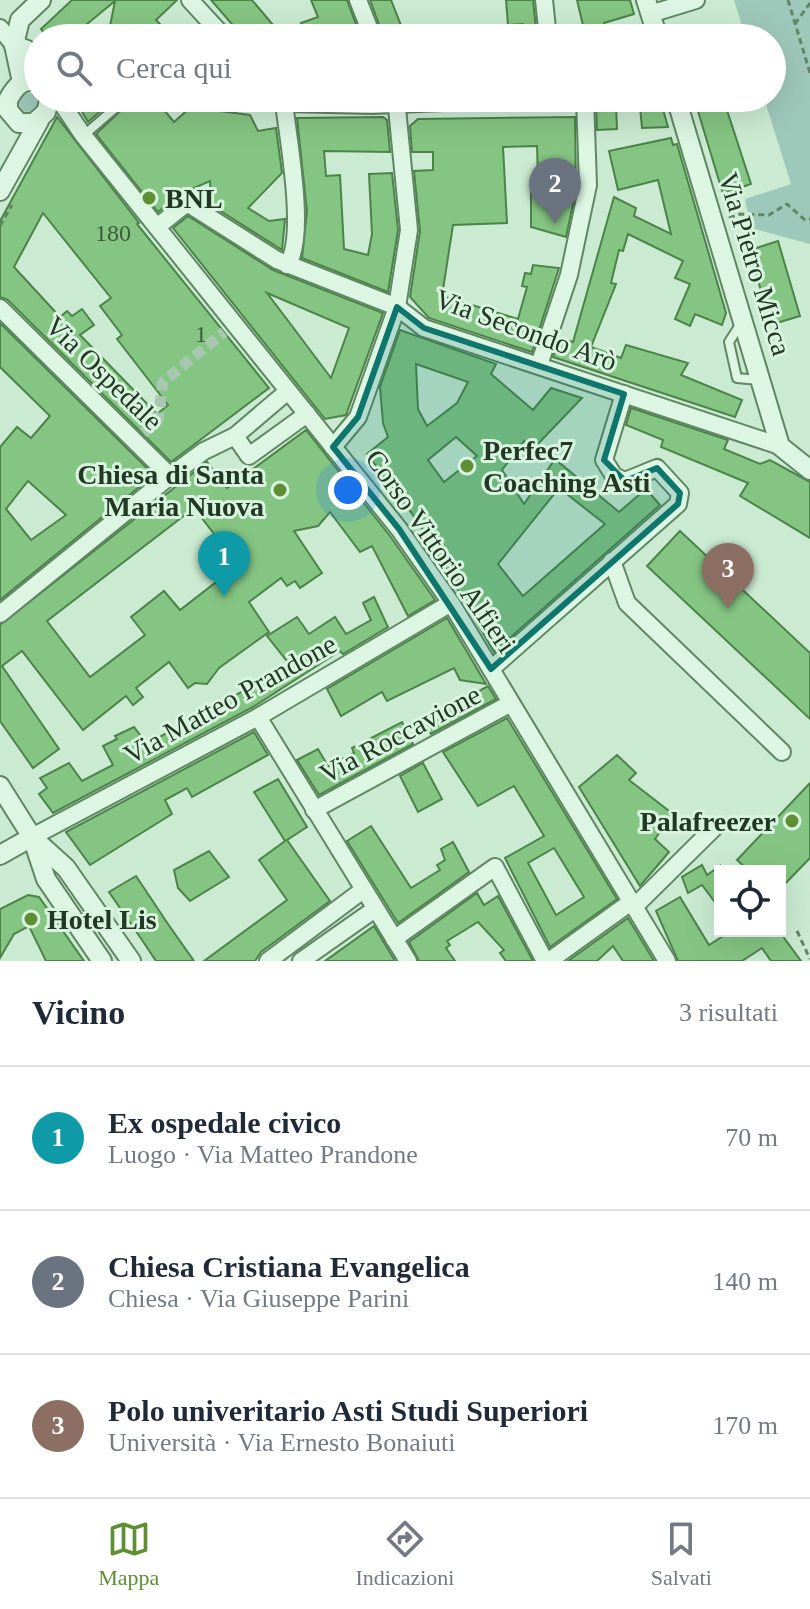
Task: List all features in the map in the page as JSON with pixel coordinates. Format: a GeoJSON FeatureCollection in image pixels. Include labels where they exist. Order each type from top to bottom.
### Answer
{"type":"FeatureCollection","features":[{"type":"Feature","properties":{"kind":"street"},"geometry":{"type":"LineString","coordinates":[[190,0],[212,24]]}},
{"type":"Feature","properties":{"kind":"street"},"geometry":{"type":"LineString","coordinates":[[358,0],[367,24]]}},
{"type":"Feature","properties":{"kind":"street"},"geometry":{"type":"LineString","coordinates":[[544,0],[547,24]]}},
{"type":"Feature","properties":{"kind":"street"},"geometry":{"type":"LineString","coordinates":[[648,7],[696,0]]}},
{"type":"Feature","properties":{"kind":"street"},"geometry":{"type":"LineString","coordinates":[[17,161],[18,139],[12,99],[14,45],[20,20],[38,1]]}},
{"type":"Feature","properties":{"kind":"street"},"geometry":{"type":"LineString","coordinates":[[0,28],[14,45],[24,49]]}},
{"type":"Feature","properties":{"kind":"street"},"geometry":{"type":"LineString","coordinates":[[12,99],[24,124],[41,112]]}},
{"type":"Feature","properties":{"kind":"street"},"geometry":{"type":"LineString","coordinates":[[0,191],[45,112]]}},
{"type":"Feature","properties":{"kind":"street"},"geometry":{"type":"LineString","coordinates":[[57,112],[78,129]]}},
{"type":"Feature","properties":{"kind":"street"},"geometry":{"type":"LineString","coordinates":[[282,112],[296,230],[294,256],[287,265]]}},
{"type":"Feature","properties":{"kind":"street"},"geometry":{"type":"LineString","coordinates":[[333,447],[358,417],[397,307],[409,230],[398,112]]}},
{"type":"Feature","properties":{"kind":"street"},"geometry":{"type":"LineString","coordinates":[[539,365],[569,275],[588,185],[585,112]]}},
{"type":"Feature","properties":{"kind":"street","name":"Via Pietro Micca"},"geometry":{"type":"LineString","coordinates":[[680,112],[780,446]]}},
{"type":"Feature","properties":{"kind":"street","name":"Corso Vittorio Alfieri"},"geometry":{"type":"LineString","coordinates":[[78,129],[399,529],[451,603],[667,961]]}},
{"type":"Feature","properties":{"kind":"street","name":"Via Secondo Arò"},"geometry":{"type":"LineString","coordinates":[[157,227],[187,203],[287,265],[397,307],[424,328],[780,446],[810,470]]}},
{"type":"Feature","properties":{"kind":"street","name":"Via Ospedale"},"geometry":{"type":"LineString","coordinates":[[0,308],[170,476]]}},
{"type":"Feature","properties":{"kind":"street"},"geometry":{"type":"LineString","coordinates":[[0,614],[170,476],[204,451],[235,436],[288,391]]}},
{"type":"Feature","properties":{"kind":"street"},"geometry":{"type":"LineString","coordinates":[[491,669],[678,504],[680,493],[657,468],[625,481],[614,476],[604,460],[624,394]]}},
{"type":"Feature","properties":{"kind":"street"},"geometry":{"type":"LineString","coordinates":[[235,436],[249,456],[307,414]]}},
{"type":"Feature","properties":{"kind":"street"},"geometry":{"type":"LineString","coordinates":[[612,561],[627,603],[782,752]]}},
{"type":"Feature","properties":{"kind":"street","name":"Via Matteo Prandone"},"geometry":{"type":"LineString","coordinates":[[32,837],[258,717],[451,603]]}},
{"type":"Feature","properties":{"kind":"street","name":"Via Roccavione"},"geometry":{"type":"LineString","coordinates":[[314,810],[511,703]]}},
{"type":"Feature","properties":{"kind":"street"},"geometry":{"type":"LineString","coordinates":[[258,717],[408,961]]}},
{"type":"Feature","properties":{"kind":"street"},"geometry":{"type":"LineString","coordinates":[[0,786],[32,837],[46,879],[102,961]]}},
{"type":"Feature","properties":{"kind":"street"},"geometry":{"type":"LineString","coordinates":[[394,939],[495,867],[547,961],[633,905],[716,826]]}},
{"type":"Feature","properties":{"kind":"street"},"geometry":{"type":"LineString","coordinates":[[0,855],[32,837]]}},
{"type":"Feature","properties":{"kind":"street"},"geometry":{"type":"LineString","coordinates":[[32,837],[66,868],[131,961]]}},
{"type":"Feature","properties":{"kind":"street"},"geometry":{"type":"LineString","coordinates":[[268,961],[363,890]]}},
{"type":"Feature","properties":{"kind":"street"},"geometry":{"type":"LineString","coordinates":[[341,907],[353,924]]}},
{"type":"Feature","properties":{"kind":"street"},"geometry":{"type":"LineString","coordinates":[[301,961],[375,909]]}},
{"type":"Feature","properties":{"kind":"lane"},"geometry":{"type":"LineString","coordinates":[[78,129],[105,112]]}},
{"type":"Feature","properties":{"kind":"path"},"geometry":{"type":"LineString","coordinates":[[788,0],[810,73]]}},
{"type":"Feature","properties":{"kind":"path"},"geometry":{"type":"LineString","coordinates":[[795,24],[810,3]]}},
{"type":"Feature","properties":{"kind":"path"},"geometry":{"type":"LineString","coordinates":[[714,225],[740,214],[769,215],[787,204],[805,220],[810,219]]}},
{"type":"Feature","properties":{"kind":"path"},"geometry":{"type":"LineString","coordinates":[[797,931],[810,959]]}},
{"type":"Feature","properties":{"kind":"highlighted area"},"geometry":{"type":"Polygon","coordinates":[[[397,307],[424,328],[624,394],[604,460],[625,481],[657,468],[680,493],[678,504],[491,669],[399,529],[333,447],[358,417],[397,307]]]}},
{"type":"Feature","properties":{"kind":"shaded area"},"geometry":{"type":"Polygon","coordinates":[[[734,0],[810,0],[810,244],[751,228],[745,199],[791,184],[768,112],[786,112],[786,24],[742,24],[734,0]]]}},
{"type":"Feature","properties":{"kind":"shaded area"},"geometry":{"type":"Polygon","coordinates":[[[24,95],[24,111],[19,103],[24,95]]]}},
{"type":"Feature","properties":{"kind":"building"},"geometry":{"type":"Polygon","coordinates":[[[72,0],[177,0],[156,20],[160,24],[110,24],[115,1],[87,24],[46,24],[72,0]]]}},
{"type":"Feature","properties":{"kind":"building"},"geometry":{"type":"Polygon","coordinates":[[[211,0],[252,0],[272,24],[232,24],[211,0]]]}},
{"type":"Feature","properties":{"kind":"building"},"geometry":{"type":"Polygon","coordinates":[[[311,0],[347,0],[356,24],[301,23],[318,17],[311,0]]]}},
{"type":"Feature","properties":{"kind":"building"},"geometry":{"type":"Polygon","coordinates":[[[370,0],[391,0],[400,24],[379,24],[370,0]]]}},
{"type":"Feature","properties":{"kind":"building"},"geometry":{"type":"Polygon","coordinates":[[[506,0],[533,0],[536,24],[508,24],[506,0]]]}},
{"type":"Feature","properties":{"kind":"building"},"geometry":{"type":"Polygon","coordinates":[[[577,0],[630,0],[634,14],[604,24],[583,24],[577,0]]]}},
{"type":"Feature","properties":{"kind":"building"},"geometry":{"type":"Polygon","coordinates":[[[82,112],[100,112],[88,122],[82,112]]]}},
{"type":"Feature","properties":{"kind":"building"},"geometry":{"type":"Polygon","coordinates":[[[119,112],[166,112],[174,122],[185,112],[227,112],[250,115],[258,131],[276,128],[282,173],[248,208],[269,221],[285,219],[282,250],[211,205],[210,181],[180,194],[158,212],[96,134],[119,112]]]}},
{"type":"Feature","properties":{"kind":"building"},"geometry":{"type":"Polygon","coordinates":[[[596,112],[616,112],[617,129],[597,130],[596,112]]]}},
{"type":"Feature","properties":{"kind":"building"},"geometry":{"type":"Polygon","coordinates":[[[640,112],[664,112],[668,127],[642,128],[640,112]]]}},
{"type":"Feature","properties":{"kind":"building"},"geometry":{"type":"Polygon","coordinates":[[[698,112],[728,112],[751,184],[723,194],[698,112]]]}},
{"type":"Feature","properties":{"kind":"building"},"geometry":{"type":"Polygon","coordinates":[[[57,117],[137,224],[269,388],[171,462],[8,300],[0,297],[0,221],[57,117]],[[43,213],[14,267],[60,317],[67,311],[72,316],[82,309],[94,325],[80,335],[157,414],[168,405],[117,339],[122,335],[100,306],[111,298],[43,213]]]}},
{"type":"Feature","properties":{"kind":"building"},"geometry":{"type":"Polygon","coordinates":[[[383,117],[387,120],[390,152],[324,151],[326,176],[340,175],[344,249],[368,255],[372,234],[369,174],[392,173],[398,230],[388,292],[302,258],[307,211],[297,118],[383,117]]]}},
{"type":"Feature","properties":{"kind":"building"},"geometry":{"type":"Polygon","coordinates":[[[575,117],[576,190],[566,237],[531,227],[531,178],[538,178],[537,146],[503,147],[507,223],[453,225],[442,296],[518,319],[527,287],[522,286],[525,273],[531,274],[533,265],[559,268],[532,352],[429,318],[410,297],[420,231],[414,171],[433,170],[433,152],[412,152],[410,126],[418,119],[575,117]]]}},
{"type":"Feature","properties":{"kind":"building"},"geometry":{"type":"Polygon","coordinates":[[[671,138],[673,145],[677,144],[726,313],[722,325],[695,314],[690,326],[675,319],[690,284],[675,278],[683,261],[628,234],[623,251],[619,250],[611,283],[616,284],[591,347],[621,358],[626,345],[688,363],[681,375],[742,400],[735,417],[553,357],[560,338],[573,342],[614,197],[636,208],[634,216],[671,234],[658,180],[618,190],[609,151],[671,138]]]}},
{"type":"Feature","properties":{"kind":"building"},"geometry":{"type":"Polygon","coordinates":[[[188,216],[273,270],[383,313],[346,415],[325,419],[173,228],[188,216]],[[267,293],[331,378],[349,328],[267,293]]]}},
{"type":"Feature","properties":{"kind":"building"},"geometry":{"type":"Polygon","coordinates":[[[778,241],[800,316],[770,325],[750,250],[778,241]]]}},
{"type":"Feature","properties":{"kind":"building"},"geometry":{"type":"Polygon","coordinates":[[[0,323],[154,475],[0,600],[0,447],[17,427],[31,438],[50,416],[0,367],[0,323]],[[28,481],[6,509],[31,540],[66,515],[28,481]]]}},
{"type":"Feature","properties":{"kind":"building"},"geometry":{"type":"Polygon","coordinates":[[[400,330],[496,364],[491,374],[533,410],[551,388],[582,398],[535,447],[524,441],[502,470],[524,504],[555,459],[619,512],[646,489],[660,505],[494,652],[419,523],[367,454],[388,437],[383,423],[380,387],[400,330]],[[416,364],[418,409],[427,426],[457,403],[468,382],[416,364]],[[456,437],[428,460],[444,482],[477,456],[456,437]],[[559,488],[498,564],[523,596],[605,524],[559,488]]]}},
{"type":"Feature","properties":{"kind":"building"},"geometry":{"type":"Polygon","coordinates":[[[631,408],[728,440],[724,449],[760,464],[770,460],[810,482],[810,538],[740,496],[748,483],[661,447],[663,440],[626,425],[631,408]]]}},
{"type":"Feature","properties":{"kind":"building"},"geometry":{"type":"Polygon","coordinates":[[[306,430],[390,536],[435,600],[408,616],[372,546],[360,552],[330,512],[318,526],[294,531],[322,573],[300,588],[295,581],[287,586],[281,578],[249,602],[269,632],[219,668],[207,684],[195,683],[188,688],[169,662],[136,688],[143,697],[133,705],[126,696],[83,730],[22,651],[2,666],[59,749],[33,768],[0,721],[0,625],[207,462],[227,488],[306,430]],[[194,508],[47,621],[90,677],[145,635],[131,617],[164,591],[180,610],[238,565],[194,508]]]}},
{"type":"Feature","properties":{"kind":"building"},"geometry":{"type":"Polygon","coordinates":[[[680,531],[810,653],[810,719],[647,566],[680,531]]]}},
{"type":"Feature","properties":{"kind":"building"},"geometry":{"type":"Polygon","coordinates":[[[374,597],[388,627],[343,654],[340,651],[253,707],[53,813],[39,794],[47,788],[40,778],[69,763],[82,781],[113,765],[103,746],[117,739],[115,736],[134,727],[147,744],[290,665],[267,636],[297,617],[309,634],[335,617],[346,634],[371,620],[363,603],[374,597]]]}},
{"type":"Feature","properties":{"kind":"building"},"geometry":{"type":"Polygon","coordinates":[[[447,618],[486,684],[460,680],[454,668],[387,701],[382,692],[341,716],[327,689],[447,618]]]}},
{"type":"Feature","properties":{"kind":"building"},"geometry":{"type":"Polygon","coordinates":[[[488,686],[496,699],[431,734],[423,721],[488,686]]]}},
{"type":"Feature","properties":{"kind":"building"},"geometry":{"type":"Polygon","coordinates":[[[507,718],[617,899],[550,947],[505,858],[544,836],[514,786],[478,806],[443,752],[507,718]],[[554,848],[528,863],[556,915],[584,897],[554,848]]]}},
{"type":"Feature","properties":{"kind":"building"},"geometry":{"type":"Polygon","coordinates":[[[402,722],[413,744],[319,795],[297,760],[318,749],[328,766],[354,753],[352,748],[402,722]]]}},
{"type":"Feature","properties":{"kind":"building"},"geometry":{"type":"Polygon","coordinates":[[[254,732],[268,755],[192,797],[187,788],[165,800],[172,814],[90,865],[66,832],[254,732]]]}},
{"type":"Feature","properties":{"kind":"building"},"geometry":{"type":"Polygon","coordinates":[[[617,755],[636,773],[629,780],[673,814],[655,839],[669,852],[640,886],[579,787],[617,755]]]}},
{"type":"Feature","properties":{"kind":"building"},"geometry":{"type":"Polygon","coordinates":[[[423,763],[442,799],[418,812],[400,776],[423,763]]]}},
{"type":"Feature","properties":{"kind":"building"},"geometry":{"type":"Polygon","coordinates":[[[278,779],[307,827],[287,840],[330,901],[261,952],[255,961],[204,961],[287,900],[259,860],[285,841],[254,792],[278,779]]]}},
{"type":"Feature","properties":{"kind":"building","name":"Palafreezer"},"geometry":{"type":"Polygon","coordinates":[[[810,783],[810,858],[786,883],[786,865],[742,865],[737,860],[810,783]]]}},
{"type":"Feature","properties":{"kind":"building"},"geometry":{"type":"Polygon","coordinates":[[[371,826],[411,888],[440,870],[437,865],[445,860],[441,849],[453,842],[469,872],[398,923],[347,841],[371,826]]]}},
{"type":"Feature","properties":{"kind":"building"},"geometry":{"type":"Polygon","coordinates":[[[209,851],[229,877],[190,901],[178,888],[174,870],[209,851]]]}},
{"type":"Feature","properties":{"kind":"building"},"geometry":{"type":"Polygon","coordinates":[[[702,865],[707,875],[714,870],[714,901],[702,885],[688,893],[682,877],[702,865]]]}},
{"type":"Feature","properties":{"kind":"building"},"geometry":{"type":"Polygon","coordinates":[[[136,876],[194,961],[156,961],[109,892],[136,876]]]}},
{"type":"Feature","properties":{"kind":"building"},"geometry":{"type":"Polygon","coordinates":[[[477,893],[484,905],[498,896],[533,961],[506,961],[500,953],[504,950],[478,922],[447,941],[450,945],[446,948],[455,961],[419,961],[409,942],[477,893]]]}},
{"type":"Feature","properties":{"kind":"building"},"geometry":{"type":"Polygon","coordinates":[[[28,895],[39,897],[84,961],[46,961],[29,926],[14,934],[0,958],[0,909],[28,895]]]}},
{"type":"Feature","properties":{"kind":"building"},"geometry":{"type":"Polygon","coordinates":[[[680,897],[709,945],[722,937],[783,937],[801,961],[771,961],[762,948],[742,961],[678,961],[656,911],[680,897]]]}},
{"type":"Feature","properties":{"kind":"building"},"geometry":{"type":"Polygon","coordinates":[[[628,918],[654,961],[623,961],[613,946],[597,961],[568,961],[628,918]]]}},
{"type":"Feature","properties":{"kind":"building"},"geometry":{"type":"Polygon","coordinates":[[[374,926],[395,961],[325,961],[374,926]]]}},
{"type":"Feature","properties":{"kind":"tunnel"},"geometry":{"type":"LineString","coordinates":[[143,433],[158,420],[163,382],[224,332]]}},
{"type":"Feature","properties":{"kind":"place","name":"BNL"},"geometry":{"type":"Point","coordinates":[149,198]}},
{"type":"Feature","properties":{"kind":"place","name":"Chiesa Cristiana Evangelica"},"geometry":{"type":"Point","coordinates":[555,224]}},
{"type":"Feature","properties":{"kind":"place","name":"Perfec7 Coaching Asti"},"geometry":{"type":"Point","coordinates":[467,466]}},
{"type":"Feature","properties":{"kind":"place","name":"Chiesa di Santa Maria Nuova"},"geometry":{"type":"Point","coordinates":[280,490]}},
{"type":"Feature","properties":{"kind":"place","name":"Ex ospedale civico"},"geometry":{"type":"Point","coordinates":[224,597]}},
{"type":"Feature","properties":{"kind":"place","name":"Polo univeritario Asti Studi Superiori"},"geometry":{"type":"Point","coordinates":[728,609]}},
{"type":"Feature","properties":{"kind":"place","name":"Palafreezer"},"geometry":{"type":"Point","coordinates":[792,821]}},
{"type":"Feature","properties":{"kind":"place","name":"Hotel Lis"},"geometry":{"type":"Point","coordinates":[31,919]}}]}
